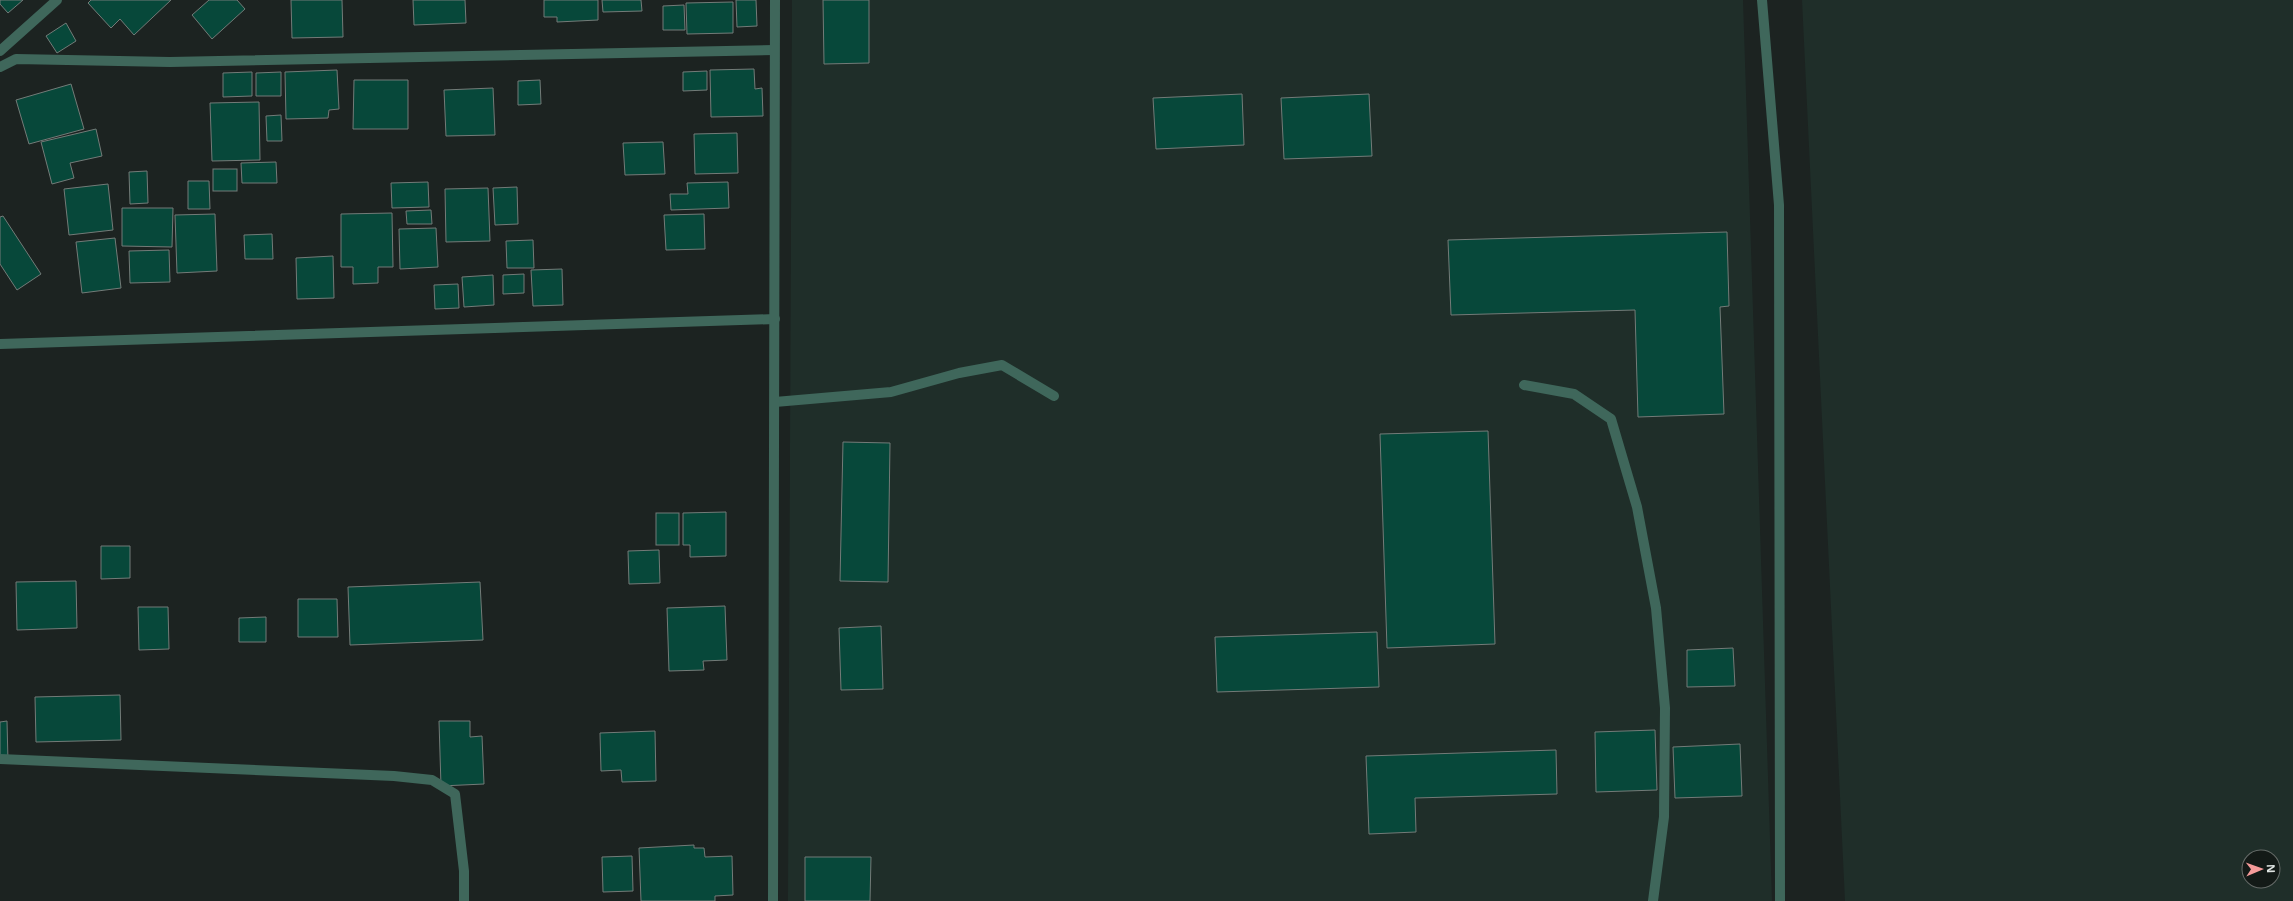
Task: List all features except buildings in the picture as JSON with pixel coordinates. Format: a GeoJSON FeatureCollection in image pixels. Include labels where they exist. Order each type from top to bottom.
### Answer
{"type":"FeatureCollection","features":[{"type":"Feature","properties":{"kind":"street"},"geometry":{"type":"LineString","coordinates":[[0,51],[57,0]]}},
{"type":"Feature","properties":{"kind":"street"},"geometry":{"type":"LineString","coordinates":[[773,901],[776,319],[775,0]]}},
{"type":"Feature","properties":{"kind":"street"},"geometry":{"type":"LineString","coordinates":[[1762,0],[1779,205],[1780,901]]}},
{"type":"Feature","properties":{"kind":"street"},"geometry":{"type":"LineString","coordinates":[[0,67],[16,59],[170,62],[774,50]]}},
{"type":"Feature","properties":{"kind":"street"},"geometry":{"type":"LineString","coordinates":[[0,344],[776,319]]}},
{"type":"Feature","properties":{"kind":"street"},"geometry":{"type":"LineString","coordinates":[[775,402],[891,392],[959,373],[1002,365],[1054,396]]}},
{"type":"Feature","properties":{"kind":"street"},"geometry":{"type":"LineString","coordinates":[[1524,385],[1574,394],[1611,419],[1636,507],[1656,608],[1665,708],[1664,816],[1653,901]]}},
{"type":"Feature","properties":{"kind":"street"},"geometry":{"type":"LineString","coordinates":[[0,759],[386,775],[432,780],[455,794],[464,872],[464,901]]}},
{"type":"Feature","properties":{"kind":"shaded area"},"geometry":{"type":"Polygon","coordinates":[[[792,0],[1743,0],[1772,901],[788,901],[792,0]]]}},
{"type":"Feature","properties":{"kind":"shaded area"},"geometry":{"type":"Polygon","coordinates":[[[1802,0],[2293,0],[2293,901],[1845,901],[1802,0]]]}}]}
